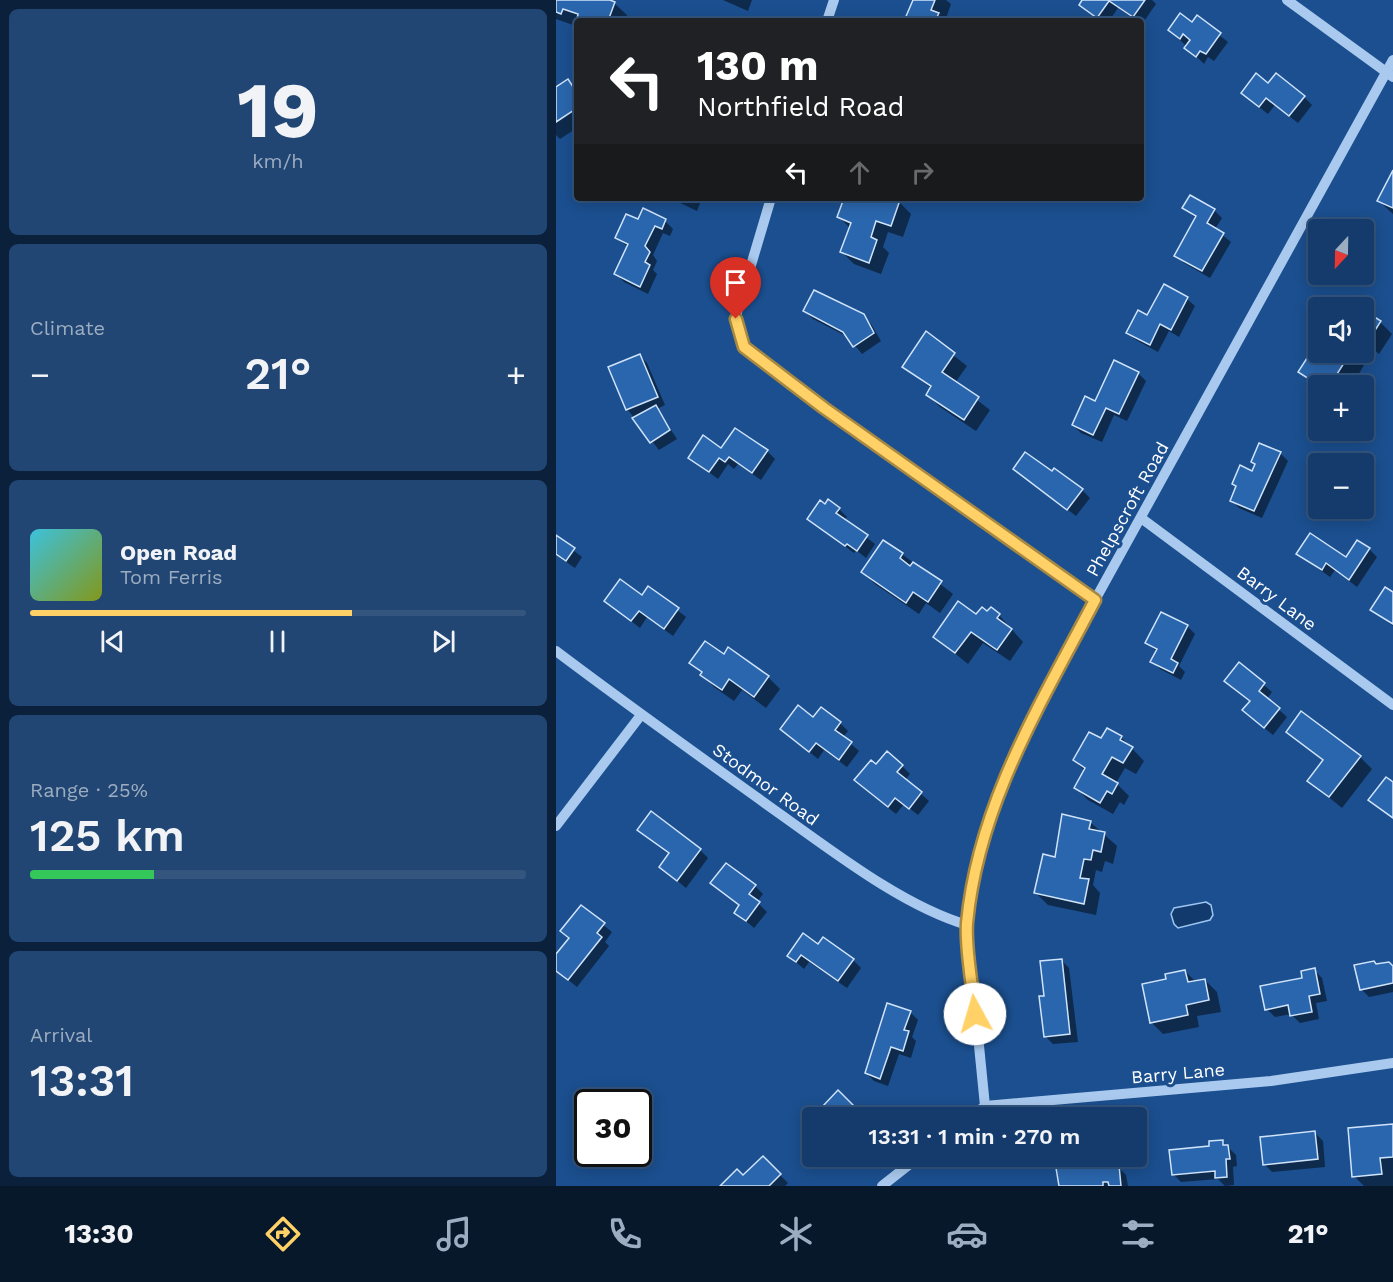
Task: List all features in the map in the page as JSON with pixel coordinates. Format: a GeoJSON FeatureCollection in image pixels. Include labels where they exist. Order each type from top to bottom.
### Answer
{"type":"FeatureCollection","features":[{"type":"Feature","properties":{"kind":"street"},"geometry":{"type":"LineString","coordinates":[[828,18],[834,0]]}},
{"type":"Feature","properties":{"kind":"street"},"geometry":{"type":"LineString","coordinates":[[1286,0],[1388,74]]}},
{"type":"Feature","properties":{"kind":"street","name":"Phelpscroft Road"},"geometry":{"type":"LineString","coordinates":[[985,1106],[967,925],[980,846],[1010,762],[1095,600],[1388,74],[1393,60]]}},
{"type":"Feature","properties":{"kind":"street"},"geometry":{"type":"LineString","coordinates":[[771,201],[736,319],[744,347],[824,408],[1095,600]]}},
{"type":"Feature","properties":{"kind":"street","name":"Barry Lane"},"geometry":{"type":"LineString","coordinates":[[1141,518],[1393,705]]}},
{"type":"Feature","properties":{"kind":"street","name":"Stodmor Road"},"geometry":{"type":"LineString","coordinates":[[556,651],[825,846],[943,918],[967,925]]}},
{"type":"Feature","properties":{"kind":"street"},"geometry":{"type":"LineString","coordinates":[[556,826],[642,715]]}},
{"type":"Feature","properties":{"kind":"street","name":"Barry Lane"},"geometry":{"type":"LineString","coordinates":[[985,1106],[1271,1081],[1393,1063]]}},
{"type":"Feature","properties":{"kind":"street"},"geometry":{"type":"LineString","coordinates":[[882,1186],[906,1167]]}},
{"type":"Feature","properties":{"kind":"water"},"geometry":{"type":"Polygon","coordinates":[[[1206,902],[1211,905],[1213,915],[1210,920],[1178,928],[1174,924],[1171,914],[1174,908],[1206,902]]]}},
{"type":"Feature","properties":{"kind":"building"},"geometry":{"type":"Polygon","coordinates":[[[556,0],[610,0],[615,2],[609,18],[577,18],[578,14],[563,9],[561,14],[556,12],[556,0]]]}},
{"type":"Feature","properties":{"kind":"building"},"geometry":{"type":"Polygon","coordinates":[[[913,0],[935,0],[931,10],[939,13],[936,18],[905,18],[913,0]]]}},
{"type":"Feature","properties":{"kind":"building"},"geometry":{"type":"Polygon","coordinates":[[[1082,0],[1145,0],[1133,17],[1109,1],[1097,18],[1079,5],[1082,0]]]}},
{"type":"Feature","properties":{"kind":"building"},"geometry":{"type":"Polygon","coordinates":[[[1180,13],[1192,22],[1197,15],[1221,33],[1206,54],[1200,51],[1196,57],[1184,48],[1190,40],[1183,34],[1180,39],[1168,30],[1180,13]]]}},
{"type":"Feature","properties":{"kind":"building"},"geometry":{"type":"Polygon","coordinates":[[[1256,73],[1268,83],[1276,73],[1305,96],[1289,116],[1266,98],[1259,107],[1241,93],[1256,73]]]}},
{"type":"Feature","properties":{"kind":"building"},"geometry":{"type":"Polygon","coordinates":[[[568,79],[574,88],[574,110],[556,122],[556,87],[568,79]]]}},
{"type":"Feature","properties":{"kind":"building"},"geometry":{"type":"Polygon","coordinates":[[[1393,170],[1393,208],[1377,201],[1393,170]]]}},
{"type":"Feature","properties":{"kind":"building"},"geometry":{"type":"Polygon","coordinates":[[[1190,195],[1215,209],[1207,223],[1224,233],[1202,271],[1174,256],[1196,216],[1182,208],[1190,195]]]}},
{"type":"Feature","properties":{"kind":"building"},"geometry":{"type":"Polygon","coordinates":[[[843,201],[900,201],[891,226],[876,221],[871,237],[877,240],[869,263],[840,252],[851,223],[837,217],[843,201]]]}},
{"type":"Feature","properties":{"kind":"building"},"geometry":{"type":"Polygon","coordinates":[[[643,208],[666,219],[662,229],[655,226],[645,246],[650,252],[645,262],[650,265],[640,287],[614,274],[628,244],[615,238],[626,214],[638,219],[643,208]]]}},
{"type":"Feature","properties":{"kind":"building"},"geometry":{"type":"Polygon","coordinates":[[[1164,284],[1188,297],[1171,330],[1160,324],[1150,345],[1126,333],[1138,310],[1147,315],[1164,284]]]}},
{"type":"Feature","properties":{"kind":"building"},"geometry":{"type":"Polygon","coordinates":[[[814,290],[864,314],[874,333],[853,347],[843,332],[803,311],[814,290]]]}},
{"type":"Feature","properties":{"kind":"building"},"geometry":{"type":"Polygon","coordinates":[[[1374,317],[1381,321],[1374,332],[1374,317]]]}},
{"type":"Feature","properties":{"kind":"building"},"geometry":{"type":"Polygon","coordinates":[[[926,331],[955,353],[942,372],[979,397],[964,420],[926,395],[931,386],[902,367],[926,331]]]}},
{"type":"Feature","properties":{"kind":"building"},"geometry":{"type":"Polygon","coordinates":[[[640,354],[658,397],[626,410],[608,367],[640,354]]]}},
{"type":"Feature","properties":{"kind":"building"},"geometry":{"type":"Polygon","coordinates":[[[1308,357],[1308,363],[1344,363],[1338,375],[1308,375],[1308,378],[1298,372],[1308,357]]]}},
{"type":"Feature","properties":{"kind":"building"},"geometry":{"type":"Polygon","coordinates":[[[1114,360],[1139,372],[1119,414],[1106,408],[1093,435],[1072,425],[1085,396],[1095,401],[1114,360]]]}},
{"type":"Feature","properties":{"kind":"building"},"geometry":{"type":"Polygon","coordinates":[[[656,405],[670,430],[650,443],[632,418],[656,405]]]}},
{"type":"Feature","properties":{"kind":"building"},"geometry":{"type":"Polygon","coordinates":[[[735,428],[768,450],[752,473],[729,457],[725,462],[719,458],[709,472],[688,458],[703,435],[721,448],[735,428]]]}},
{"type":"Feature","properties":{"kind":"building"},"geometry":{"type":"Polygon","coordinates":[[[1259,443],[1281,452],[1254,511],[1230,501],[1236,486],[1232,484],[1240,465],[1252,471],[1255,464],[1251,462],[1259,443]]]}},
{"type":"Feature","properties":{"kind":"building"},"geometry":{"type":"Polygon","coordinates":[[[1025,452],[1052,471],[1054,468],[1083,489],[1067,510],[1013,469],[1025,452]]]}},
{"type":"Feature","properties":{"kind":"building"},"geometry":{"type":"Polygon","coordinates":[[[828,499],[840,508],[836,513],[868,535],[857,551],[847,544],[845,546],[807,519],[820,500],[825,504],[828,499]]]}},
{"type":"Feature","properties":{"kind":"building"},"geometry":{"type":"Polygon","coordinates":[[[1310,533],[1346,557],[1357,540],[1370,548],[1349,580],[1326,563],[1322,570],[1296,554],[1310,533]]]}},
{"type":"Feature","properties":{"kind":"building"},"geometry":{"type":"Polygon","coordinates":[[[556,535],[575,548],[566,561],[556,554],[556,535]]]}},
{"type":"Feature","properties":{"kind":"building"},"geometry":{"type":"Polygon","coordinates":[[[883,540],[903,553],[900,558],[910,566],[913,562],[942,581],[928,602],[913,592],[906,603],[861,572],[883,540]]]}},
{"type":"Feature","properties":{"kind":"building"},"geometry":{"type":"Polygon","coordinates":[[[620,579],[642,595],[648,586],[679,608],[664,629],[639,611],[631,621],[604,601],[620,579]]]}},
{"type":"Feature","properties":{"kind":"building"},"geometry":{"type":"Polygon","coordinates":[[[1385,587],[1393,592],[1393,624],[1370,610],[1385,587]]]}},
{"type":"Feature","properties":{"kind":"building"},"geometry":{"type":"Polygon","coordinates":[[[958,601],[976,614],[982,607],[987,611],[991,607],[1000,614],[997,618],[1012,629],[997,650],[971,632],[955,653],[933,637],[958,601]]]}},
{"type":"Feature","properties":{"kind":"building"},"geometry":{"type":"Polygon","coordinates":[[[1161,612],[1188,625],[1171,659],[1178,663],[1173,673],[1150,662],[1157,649],[1145,643],[1161,612]]]}},
{"type":"Feature","properties":{"kind":"building"},"geometry":{"type":"Polygon","coordinates":[[[705,641],[724,654],[728,647],[769,676],[754,697],[729,679],[722,690],[700,675],[702,672],[689,663],[705,641]]]}},
{"type":"Feature","properties":{"kind":"building"},"geometry":{"type":"Polygon","coordinates":[[[1239,662],[1265,683],[1259,691],[1280,708],[1264,728],[1242,710],[1250,701],[1224,681],[1239,662]]]}},
{"type":"Feature","properties":{"kind":"building"},"geometry":{"type":"Polygon","coordinates":[[[798,705],[813,717],[821,707],[841,722],[835,730],[852,742],[839,760],[816,743],[809,752],[780,729],[798,705]]]}},
{"type":"Feature","properties":{"kind":"building"},"geometry":{"type":"Polygon","coordinates":[[[1301,711],[1361,756],[1329,797],[1307,781],[1323,760],[1286,732],[1301,711]]]}},
{"type":"Feature","properties":{"kind":"building"},"geometry":{"type":"Polygon","coordinates":[[[1107,728],[1122,736],[1120,740],[1133,747],[1123,763],[1112,757],[1102,774],[1118,783],[1112,794],[1107,791],[1100,803],[1074,788],[1085,768],[1073,760],[1089,732],[1101,738],[1107,728]]]}},
{"type":"Feature","properties":{"kind":"building"},"geometry":{"type":"Polygon","coordinates":[[[887,751],[903,765],[897,772],[922,792],[909,809],[895,798],[888,807],[854,780],[871,760],[876,764],[887,751]]]}},
{"type":"Feature","properties":{"kind":"building"},"geometry":{"type":"Polygon","coordinates":[[[1386,777],[1393,782],[1393,818],[1368,800],[1386,777]]]}},
{"type":"Feature","properties":{"kind":"building"},"geometry":{"type":"Polygon","coordinates":[[[651,811],[701,849],[677,881],[659,867],[669,853],[637,830],[651,811]]]}},
{"type":"Feature","properties":{"kind":"building"},"geometry":{"type":"Polygon","coordinates":[[[1062,814],[1091,821],[1089,829],[1105,832],[1101,852],[1093,850],[1091,860],[1084,859],[1080,878],[1089,879],[1084,904],[1034,893],[1043,854],[1055,857],[1062,814]]]}},
{"type":"Feature","properties":{"kind":"building"},"geometry":{"type":"Polygon","coordinates":[[[726,863],[756,885],[749,894],[760,902],[746,921],[734,913],[739,905],[710,883],[726,863]]]}},
{"type":"Feature","properties":{"kind":"building"},"geometry":{"type":"Polygon","coordinates":[[[581,905],[605,923],[597,933],[602,937],[568,980],[556,971],[556,954],[569,938],[560,931],[581,905]]]}},
{"type":"Feature","properties":{"kind":"building"},"geometry":{"type":"Polygon","coordinates":[[[803,933],[818,944],[823,937],[854,959],[838,981],[801,955],[796,962],[787,956],[803,933]]]}},
{"type":"Feature","properties":{"kind":"building"},"geometry":{"type":"Polygon","coordinates":[[[1062,959],[1070,1034],[1044,1037],[1039,996],[1044,996],[1040,961],[1062,959]]]}},
{"type":"Feature","properties":{"kind":"building"},"geometry":{"type":"Polygon","coordinates":[[[1374,961],[1376,964],[1389,962],[1393,966],[1393,983],[1360,990],[1354,965],[1374,961]]]}},
{"type":"Feature","properties":{"kind":"building"},"geometry":{"type":"Polygon","coordinates":[[[1315,968],[1320,994],[1309,996],[1312,1012],[1290,1016],[1288,1005],[1265,1010],[1260,986],[1302,978],[1301,971],[1315,968]]]}},
{"type":"Feature","properties":{"kind":"building"},"geometry":{"type":"Polygon","coordinates":[[[1185,970],[1188,982],[1205,979],[1209,1000],[1186,1005],[1188,1015],[1150,1023],[1142,984],[1166,979],[1165,974],[1185,970]]]}},
{"type":"Feature","properties":{"kind":"building"},"geometry":{"type":"Polygon","coordinates":[[[887,1003],[911,1011],[904,1030],[909,1031],[903,1051],[891,1047],[880,1079],[865,1073],[887,1003]]]}},
{"type":"Feature","properties":{"kind":"building"},"geometry":{"type":"Polygon","coordinates":[[[838,1090],[855,1107],[822,1107],[838,1090]]]}},
{"type":"Feature","properties":{"kind":"building"},"geometry":{"type":"Polygon","coordinates":[[[1393,1124],[1393,1157],[1380,1158],[1382,1174],[1352,1177],[1348,1128],[1393,1124]]]}},
{"type":"Feature","properties":{"kind":"building"},"geometry":{"type":"Polygon","coordinates":[[[1315,1131],[1318,1159],[1263,1165],[1260,1137],[1315,1131]]]}},
{"type":"Feature","properties":{"kind":"building"},"geometry":{"type":"Polygon","coordinates":[[[1223,1140],[1223,1145],[1228,1145],[1230,1159],[1226,1159],[1227,1177],[1215,1178],[1215,1171],[1172,1175],[1169,1150],[1209,1146],[1209,1141],[1223,1140]]]}},
{"type":"Feature","properties":{"kind":"building"},"geometry":{"type":"Polygon","coordinates":[[[763,1156],[781,1174],[769,1186],[720,1186],[737,1169],[743,1175],[763,1156]]]}},
{"type":"Feature","properties":{"kind":"building"},"geometry":{"type":"Polygon","coordinates":[[[1056,1167],[1119,1167],[1121,1186],[1109,1186],[1108,1182],[1103,1182],[1103,1186],[1059,1186],[1056,1167]]]}},
{"type":"Feature","properties":{"kind":"route"},"geometry":{"type":"LineString","coordinates":[[736,319],[744,347],[824,408],[1095,600],[1010,762],[980,846],[967,925],[975,1014]]}}]}
